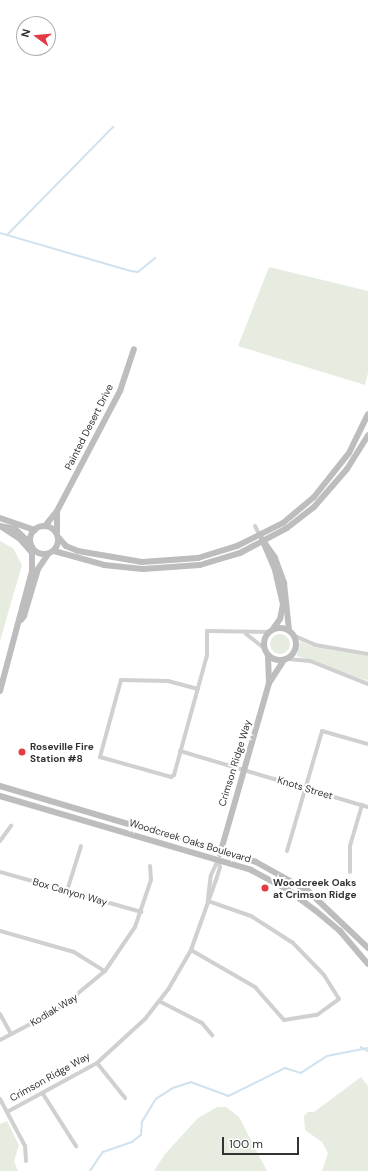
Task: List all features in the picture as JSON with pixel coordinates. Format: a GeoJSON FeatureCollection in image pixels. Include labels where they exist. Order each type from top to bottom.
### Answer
{"type":"FeatureCollection","features":[{"type":"Feature","properties":{"kind":"street","name":"Painted Desert Drive"},"geometry":{"type":"LineString","coordinates":[[45,526],[57,511],[120,390],[134,349]]}},
{"type":"Feature","properties":{"kind":"street"},"geometry":{"type":"LineString","coordinates":[[0,518],[34,530],[45,526],[57,535],[66,546],[78,550],[142,562],[203,556],[260,536],[283,523],[314,497],[349,453],[368,414]]}},
{"type":"Feature","properties":{"kind":"street"},"geometry":{"type":"LineString","coordinates":[[54,550],[104,565],[164,569],[211,562],[264,542],[297,521],[326,495],[347,470],[368,434]]}},
{"type":"Feature","properties":{"kind":"street","name":"Painted Desert Drive"},"geometry":{"type":"LineString","coordinates":[[57,511],[57,535]]}},
{"type":"Feature","properties":{"kind":"street"},"geometry":{"type":"LineString","coordinates":[[0,526],[15,530],[31,548]]}},
{"type":"Feature","properties":{"kind":"street"},"geometry":{"type":"LineString","coordinates":[[0,526],[37,552],[48,554]]}},
{"type":"Feature","properties":{"kind":"street"},"geometry":{"type":"LineString","coordinates":[[255,526],[275,558],[284,583],[289,630],[295,636],[315,645],[368,654]]}},
{"type":"Feature","properties":{"kind":"street"},"geometry":{"type":"LineString","coordinates":[[0,692],[33,566],[31,548],[34,530]]}},
{"type":"Feature","properties":{"kind":"street"},"geometry":{"type":"LineString","coordinates":[[20,620],[24,616],[38,569],[48,554],[54,550],[57,535]]}},
{"type":"Feature","properties":{"kind":"street"},"geometry":{"type":"LineString","coordinates":[[264,542],[279,584],[283,604],[280,619],[271,631],[264,648]]}},
{"type":"Feature","properties":{"kind":"street"},"geometry":{"type":"LineString","coordinates":[[198,689],[168,680],[121,680],[99,750],[100,757],[105,760],[171,777],[198,689],[209,646],[207,630],[246,633],[289,630]]}},
{"type":"Feature","properties":{"kind":"street"},"geometry":{"type":"LineString","coordinates":[[246,633],[264,648],[268,656],[310,661],[368,684]]}},
{"type":"Feature","properties":{"kind":"street"},"geometry":{"type":"LineString","coordinates":[[286,659],[296,649],[295,636]]}},
{"type":"Feature","properties":{"kind":"street","name":"Crimson Ridge Way"},"geometry":{"type":"LineString","coordinates":[[268,656],[269,683]]}},
{"type":"Feature","properties":{"kind":"street","name":"Crimson Ridge Way"},"geometry":{"type":"LineString","coordinates":[[208,901],[210,878],[218,859],[269,683],[286,659]]}},
{"type":"Feature","properties":{"kind":"street"},"geometry":{"type":"LineString","coordinates":[[288,851],[322,731],[368,744]]}},
{"type":"Feature","properties":{"kind":"street","name":"Knots Street"},"geometry":{"type":"LineString","coordinates":[[180,751],[368,807]]}},
{"type":"Feature","properties":{"kind":"street","name":"Woodcreek Oaks Boulevard"},"geometry":{"type":"LineString","coordinates":[[0,786],[220,850],[256,862],[295,883],[334,912],[368,948]]}},
{"type":"Feature","properties":{"kind":"street","name":"Woodcreek Oaks Boulevard"},"geometry":{"type":"LineString","coordinates":[[0,796],[218,859],[272,880],[302,899],[340,931],[368,964]]}},
{"type":"Feature","properties":{"kind":"street"},"geometry":{"type":"LineString","coordinates":[[350,872],[350,846],[362,805]]}},
{"type":"Feature","properties":{"kind":"street"},"geometry":{"type":"LineString","coordinates":[[0,841],[11,826]]}},
{"type":"Feature","properties":{"kind":"street"},"geometry":{"type":"LineString","coordinates":[[67,891],[81,846]]}},
{"type":"Feature","properties":{"kind":"street","name":"Crimson Ridge Way"},"geometry":{"type":"LineString","coordinates":[[7,1112],[42,1094],[97,1062],[129,1035],[159,1001],[191,950],[220,867],[218,859]]}},
{"type":"Feature","properties":{"kind":"street","name":"Kodiak Way"},"geometry":{"type":"LineString","coordinates":[[0,1040],[79,995],[105,971],[125,945],[141,912],[151,880],[150,866]]}},
{"type":"Feature","properties":{"kind":"street","name":"Box Canyon Way"},"geometry":{"type":"LineString","coordinates":[[0,872],[141,912]]}},
{"type":"Feature","properties":{"kind":"street"},"geometry":{"type":"LineString","coordinates":[[210,878],[216,880]]}},
{"type":"Feature","properties":{"kind":"street"},"geometry":{"type":"LineString","coordinates":[[191,950],[255,987],[284,1020],[317,1015],[339,999],[324,975],[292,943],[251,916],[208,901]]}},
{"type":"Feature","properties":{"kind":"street"},"geometry":{"type":"LineString","coordinates":[[0,931],[74,952],[105,971]]}},
{"type":"Feature","properties":{"kind":"street"},"geometry":{"type":"LineString","coordinates":[[159,1001],[202,1023],[212,1035]]}},
{"type":"Feature","properties":{"kind":"street"},"geometry":{"type":"LineString","coordinates":[[0,1014],[11,1034]]}},
{"type":"Feature","properties":{"kind":"street"},"geometry":{"type":"LineString","coordinates":[[97,1062],[125,1098]]}},
{"type":"Feature","properties":{"kind":"street"},"geometry":{"type":"LineString","coordinates":[[42,1094],[76,1146]]}},
{"type":"Feature","properties":{"kind":"street"},"geometry":{"type":"LineString","coordinates":[[0,1099],[25,1146],[26,1161]]}},
{"type":"Feature","properties":{"kind":"shaded area"},"geometry":{"type":"Polygon","coordinates":[[[269,267],[368,291],[368,373],[365,385],[238,346],[269,267]]]}},
{"type":"Feature","properties":{"kind":"shaded area"},"geometry":{"type":"Polygon","coordinates":[[[0,541],[13,548],[22,565],[0,641],[0,541]]]}},
{"type":"Feature","properties":{"kind":"shaded area"},"geometry":{"type":"Polygon","coordinates":[[[276,634],[284,634],[290,640],[290,648],[284,654],[276,654],[270,648],[270,640],[276,634]]]}},
{"type":"Feature","properties":{"kind":"shaded area"},"geometry":{"type":"Polygon","coordinates":[[[300,641],[314,647],[368,656],[368,681],[297,656],[300,641]]]}},
{"type":"Feature","properties":{"kind":"shaded area"},"geometry":{"type":"Polygon","coordinates":[[[361,1077],[368,1086],[368,1171],[322,1171],[328,1153],[322,1142],[305,1130],[304,1116],[308,1112],[314,1112],[361,1077]]]}},
{"type":"Feature","properties":{"kind":"shaded area"},"geometry":{"type":"Polygon","coordinates":[[[217,1107],[226,1107],[239,1117],[267,1171],[154,1171],[165,1154],[198,1118],[217,1107]]]}},
{"type":"Feature","properties":{"kind":"shaded area"},"geometry":{"type":"Polygon","coordinates":[[[7,1121],[19,1145],[14,1161],[18,1171],[0,1171],[0,1124],[7,1121]]]}},
{"type":"Feature","properties":{"kind":"waterway"},"geometry":{"type":"LineString","coordinates":[[8,234],[113,127]]}},
{"type":"Feature","properties":{"kind":"waterway"},"geometry":{"type":"LineString","coordinates":[[0,233],[131,271],[138,272],[155,258]]}},
{"type":"Feature","properties":{"kind":"waterway"},"geometry":{"type":"LineString","coordinates":[[361,1047],[368,1051]]}},
{"type":"Feature","properties":{"kind":"waterway"},"geometry":{"type":"LineString","coordinates":[[90,1171],[103,1152],[132,1142],[141,1135],[142,1122],[156,1099],[173,1088],[191,1082],[229,1096],[285,1068],[301,1073],[327,1056],[368,1048]]}},
{"type":"Feature","properties":{"kind":"place","name":"Roseville Fire Station #8"},"geometry":{"type":"Point","coordinates":[22,752]}},
{"type":"Feature","properties":{"kind":"place","name":"Woodcreek Oaks at Crimson Ridge"},"geometry":{"type":"Point","coordinates":[265,888]}}]}
